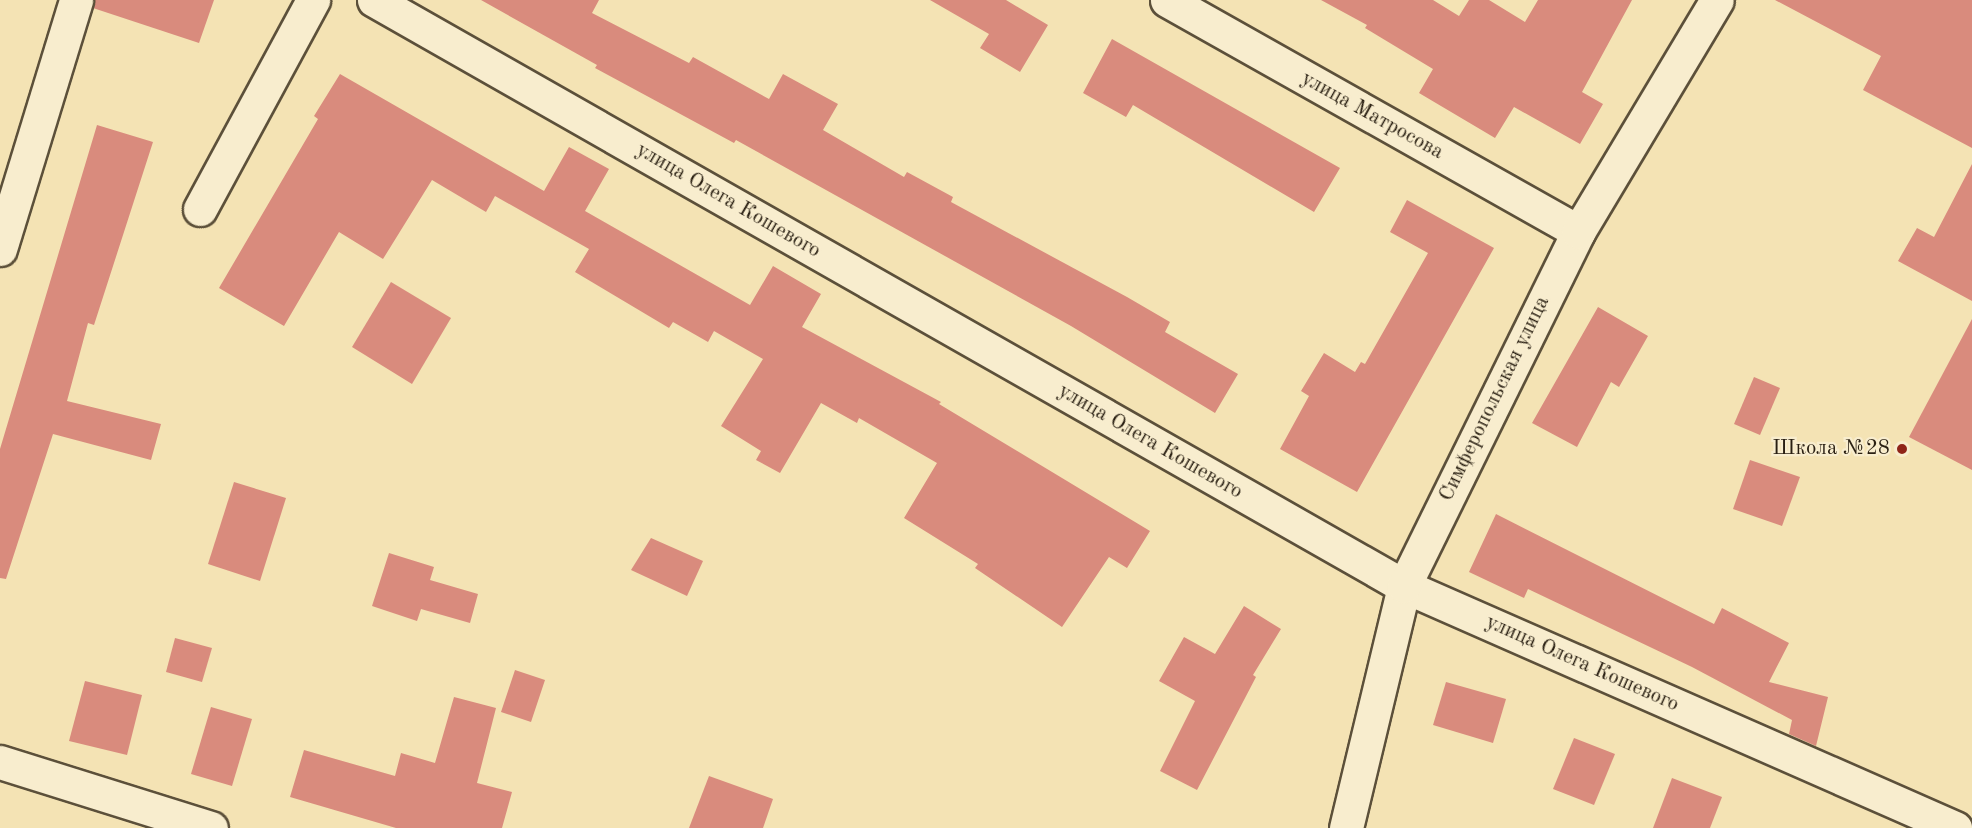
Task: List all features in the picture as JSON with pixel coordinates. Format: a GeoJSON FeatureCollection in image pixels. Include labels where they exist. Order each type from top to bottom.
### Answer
{"type":"FeatureCollection","features":[{"type":"Feature","properties":{"kind":"street"},"geometry":{"type":"LineString","coordinates":[[0,249],[76,0]]}},
{"type":"Feature","properties":{"kind":"street"},"geometry":{"type":"LineString","coordinates":[[200,208],[313,0]]}},
{"type":"Feature","properties":{"kind":"street","name":"улица Олега Кошевого"},"geometry":{"type":"LineString","coordinates":[[374,0],[1404,586],[1955,828]]}},
{"type":"Feature","properties":{"kind":"street","name":"улица Матросова"},"geometry":{"type":"LineString","coordinates":[[1167,0],[1578,232]]}},
{"type":"Feature","properties":{"kind":"street","name":"Симферопольская улица"},"geometry":{"type":"LineString","coordinates":[[1346,828],[1404,586],[1578,232],[1717,0]]}},
{"type":"Feature","properties":{"kind":"street"},"geometry":{"type":"LineString","coordinates":[[0,762],[211,828]]}},
{"type":"Feature","properties":{"kind":"building"},"geometry":{"type":"Polygon","coordinates":[[[94,0],[214,0],[199,43],[93,8],[94,0]]]}},
{"type":"Feature","properties":{"kind":"building"},"geometry":{"type":"Polygon","coordinates":[[[481,0],[599,0],[592,13],[689,63],[693,57],[769,99],[783,74],[838,104],[823,130],[904,177],[907,172],[953,197],[951,202],[1170,322],[1165,332],[1238,374],[1215,413],[1071,326],[736,140],[734,143],[595,68],[597,65],[481,0]]]}},
{"type":"Feature","properties":{"kind":"building"},"geometry":{"type":"Polygon","coordinates":[[[930,0],[1006,0],[1048,25],[1020,72],[980,48],[989,34],[930,0]]]}},
{"type":"Feature","properties":{"kind":"building"},"geometry":{"type":"Polygon","coordinates":[[[1321,0],[1433,0],[1459,16],[1469,0],[1489,0],[1525,22],[1538,0],[1632,0],[1582,92],[1603,104],[1580,144],[1514,107],[1495,138],[1419,93],[1433,69],[1365,28],[1367,25],[1321,0]]]}},
{"type":"Feature","properties":{"kind":"building"},"geometry":{"type":"Polygon","coordinates":[[[1775,0],[1972,0],[1972,148],[1863,90],[1881,56],[1775,0]]]}},
{"type":"Feature","properties":{"kind":"building"},"geometry":{"type":"Polygon","coordinates":[[[1112,39],[1340,168],[1314,212],[1133,105],[1126,117],[1083,93],[1112,39]]]}},
{"type":"Feature","properties":{"kind":"building"},"geometry":{"type":"Polygon","coordinates":[[[340,74],[544,191],[569,147],[609,169],[585,211],[750,305],[773,266],[821,294],[802,327],[941,402],[939,404],[1150,531],[1127,568],[1109,557],[1062,627],[975,568],[978,564],[904,518],[937,463],[859,418],[857,423],[821,403],[780,473],[756,460],[761,451],[721,426],[763,359],[714,331],[708,342],[673,322],[669,328],[575,272],[589,249],[495,196],[486,212],[432,180],[383,259],[339,232],[284,326],[219,288],[318,119],[314,116],[340,74]]]}},
{"type":"Feature","properties":{"kind":"building"},"geometry":{"type":"Polygon","coordinates":[[[97,125],[153,142],[94,325],[88,323],[67,401],[161,424],[151,460],[53,434],[6,579],[0,578],[0,449],[97,125]]]}},
{"type":"Feature","properties":{"kind":"building"},"geometry":{"type":"Polygon","coordinates":[[[1972,164],[1972,301],[1898,261],[1917,228],[1934,237],[1972,164]]]}},
{"type":"Feature","properties":{"kind":"building"},"geometry":{"type":"Polygon","coordinates":[[[1407,200],[1494,248],[1357,492],[1280,449],[1309,396],[1301,391],[1324,353],[1355,372],[1361,362],[1365,364],[1428,253],[1390,232],[1407,200]]]}},
{"type":"Feature","properties":{"kind":"building"},"geometry":{"type":"Polygon","coordinates":[[[391,282],[451,318],[412,384],[352,347],[391,282]]]}},
{"type":"Feature","properties":{"kind":"building"},"geometry":{"type":"Polygon","coordinates":[[[1598,307],[1648,336],[1619,387],[1611,382],[1577,447],[1532,423],[1598,307]]]}},
{"type":"Feature","properties":{"kind":"building"},"geometry":{"type":"Polygon","coordinates":[[[1972,319],[1972,470],[1909,437],[1972,319]]]}},
{"type":"Feature","properties":{"kind":"building"},"geometry":{"type":"Polygon","coordinates":[[[1754,377],[1780,388],[1760,435],[1734,424],[1754,377]]]}},
{"type":"Feature","properties":{"kind":"building"},"geometry":{"type":"Polygon","coordinates":[[[1750,460],[1800,477],[1782,526],[1733,509],[1750,460]]]}},
{"type":"Feature","properties":{"kind":"building"},"geometry":{"type":"Polygon","coordinates":[[[234,482],[286,498],[260,581],[208,564],[234,482]]]}},
{"type":"Feature","properties":{"kind":"building"},"geometry":{"type":"Polygon","coordinates":[[[1496,514],[1714,624],[1722,608],[1789,643],[1769,682],[1828,697],[1816,746],[1789,734],[1792,720],[1692,667],[1528,589],[1524,598],[1469,572],[1496,514]]]}},
{"type":"Feature","properties":{"kind":"building"},"geometry":{"type":"Polygon","coordinates":[[[651,538],[703,561],[687,596],[631,570],[651,538]]]}},
{"type":"Feature","properties":{"kind":"building"},"geometry":{"type":"Polygon","coordinates":[[[389,553],[434,567],[430,580],[478,594],[470,623],[421,609],[417,621],[372,606],[389,553]]]}},
{"type":"Feature","properties":{"kind":"building"},"geometry":{"type":"Polygon","coordinates":[[[1244,606],[1281,629],[1253,675],[1256,677],[1197,790],[1160,771],[1195,701],[1159,681],[1184,637],[1215,654],[1244,606]]]}},
{"type":"Feature","properties":{"kind":"building"},"geometry":{"type":"Polygon","coordinates":[[[175,638],[212,648],[202,682],[166,672],[175,638]]]}},
{"type":"Feature","properties":{"kind":"building"},"geometry":{"type":"Polygon","coordinates":[[[515,670],[545,680],[531,722],[501,712],[515,670]]]}},
{"type":"Feature","properties":{"kind":"building"},"geometry":{"type":"Polygon","coordinates":[[[85,681],[142,695],[127,755],[69,741],[85,681]]]}},
{"type":"Feature","properties":{"kind":"building"},"geometry":{"type":"Polygon","coordinates":[[[1446,682],[1506,699],[1493,743],[1433,725],[1446,682]]]}},
{"type":"Feature","properties":{"kind":"building"},"geometry":{"type":"Polygon","coordinates":[[[454,697],[496,708],[477,783],[512,792],[502,828],[396,828],[290,797],[304,750],[395,776],[401,753],[435,763],[454,697]]]}},
{"type":"Feature","properties":{"kind":"building"},"geometry":{"type":"Polygon","coordinates":[[[211,707],[252,719],[232,786],[191,774],[211,707]]]}},
{"type":"Feature","properties":{"kind":"building"},"geometry":{"type":"Polygon","coordinates":[[[1574,738],[1615,754],[1594,805],[1553,789],[1574,738]]]}},
{"type":"Feature","properties":{"kind":"building"},"geometry":{"type":"Polygon","coordinates":[[[709,776],[773,799],[763,828],[689,828],[709,776]]]}},
{"type":"Feature","properties":{"kind":"building"},"geometry":{"type":"Polygon","coordinates":[[[1672,778],[1722,797],[1710,828],[1653,828],[1672,778]]]}},
{"type":"Feature","properties":{"kind":"place","name":"Школа №28"},"geometry":{"type":"Point","coordinates":[1902,449]}}]}
